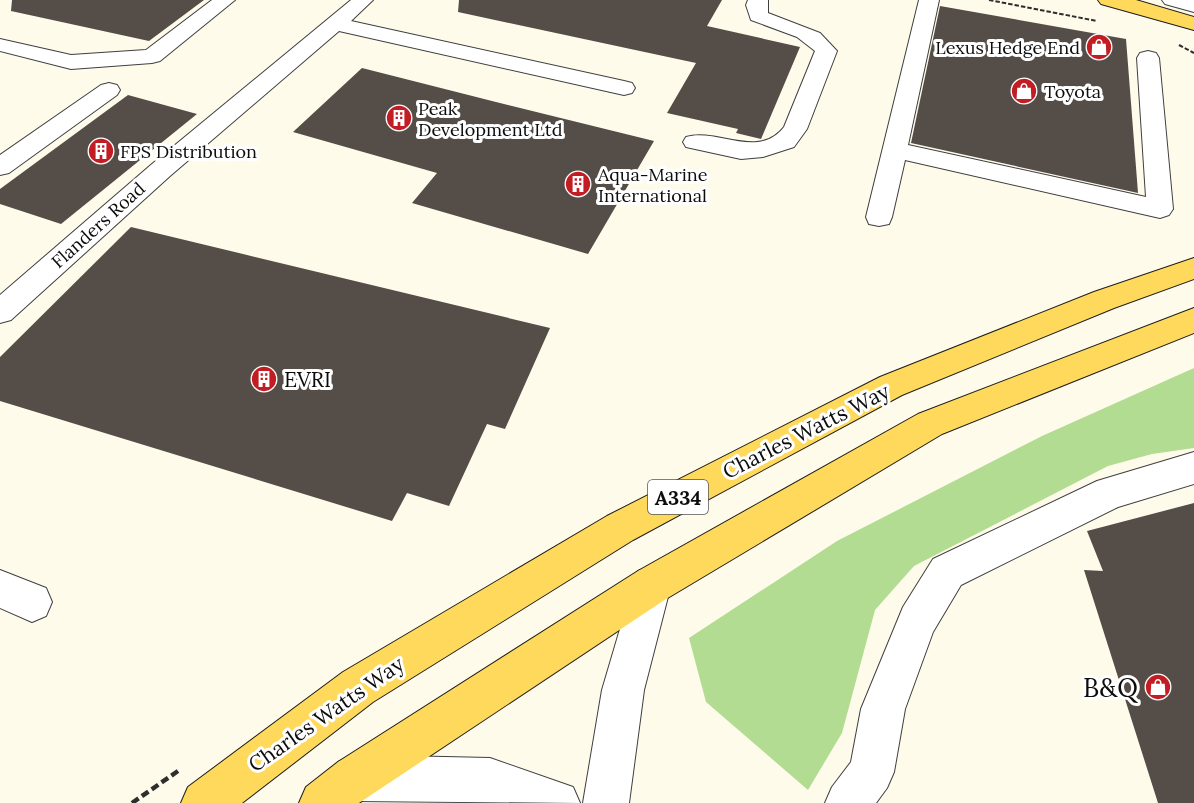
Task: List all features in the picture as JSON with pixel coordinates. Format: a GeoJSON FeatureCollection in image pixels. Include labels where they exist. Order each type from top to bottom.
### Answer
{"type":"FeatureCollection","features":[{"type":"Feature","properties":{"kind":"main road"},"geometry":{"type":"LineString","coordinates":[[1108,0],[1194,24]]}},
{"type":"Feature","properties":{"kind":"main road"},"geometry":{"type":"LineString","coordinates":[[1142,8],[1194,36]]}},
{"type":"Feature","properties":{"kind":"main road","name":"Charles Watts Way"},"geometry":{"type":"LineString","coordinates":[[204,803],[358,687],[620,528],[891,386],[1104,300],[1194,268]]}},
{"type":"Feature","properties":{"kind":"main road"},"geometry":{"type":"LineString","coordinates":[[338,790],[652,585],[930,424],[1194,320]]}},
{"type":"Feature","properties":{"kind":"street"},"geometry":{"type":"LineString","coordinates":[[0,45],[71,62],[152,56],[225,0]]}},
{"type":"Feature","properties":{"kind":"street","name":"Flanders Road"},"geometry":{"type":"LineString","coordinates":[[4,304],[161,170],[338,24],[363,0]]}},
{"type":"Feature","properties":{"kind":"street"},"geometry":{"type":"LineString","coordinates":[[695,142],[741,151],[763,149],[785,142],[795,129],[826,51],[821,42],[808,33],[774,25],[758,16],[756,5],[758,0]]}},
{"type":"Feature","properties":{"kind":"street"},"geometry":{"type":"LineString","coordinates":[[879,217],[930,0]]}},
{"type":"Feature","properties":{"kind":"street"},"geometry":{"type":"LineString","coordinates":[[1172,0],[1194,6]]}},
{"type":"Feature","properties":{"kind":"street"},"geometry":{"type":"LineString","coordinates":[[338,24],[624,88]]}},
{"type":"Feature","properties":{"kind":"street"},"geometry":{"type":"LineString","coordinates":[[895,150],[1160,209],[1148,58]]}},
{"type":"Feature","properties":{"kind":"street"},"geometry":{"type":"LineString","coordinates":[[0,167],[109,90]]}},
{"type":"Feature","properties":{"kind":"street"},"geometry":{"type":"LineString","coordinates":[[848,803],[871,772],[883,709],[917,621],[947,572],[1110,493],[1194,468]]}},
{"type":"Feature","properties":{"kind":"street"},"geometry":{"type":"LineString","coordinates":[[606,803],[623,690],[652,585]]}},
{"type":"Feature","properties":{"kind":"street"},"geometry":{"type":"LineString","coordinates":[[338,790],[490,781],[557,803]]}},
{"type":"Feature","properties":{"kind":"path"},"geometry":{"type":"LineString","coordinates":[[989,0],[1102,22]]}},
{"type":"Feature","properties":{"kind":"path"},"geometry":{"type":"LineString","coordinates":[[1172,42],[1194,53]]}},
{"type":"Feature","properties":{"kind":"green space"},"geometry":{"type":"Polygon","coordinates":[[[1194,368],[1194,448],[1152,454],[1108,466],[914,566],[875,610],[842,733],[808,790],[706,702],[689,638],[837,541],[1042,436],[1194,368]]]}},
{"type":"Feature","properties":{"kind":"building"},"geometry":{"type":"Polygon","coordinates":[[[12,0],[204,0],[149,41],[11,11],[12,0]]]}},
{"type":"Feature","properties":{"kind":"building"},"geometry":{"type":"Polygon","coordinates":[[[459,0],[722,0],[707,26],[800,47],[761,139],[736,133],[738,129],[667,113],[696,63],[458,12],[459,0]]]}},
{"type":"Feature","properties":{"kind":"building","name":"Toyota"},"geometry":{"type":"Polygon","coordinates":[[[940,6],[1126,39],[1138,193],[911,143],[940,6]]]}},
{"type":"Feature","properties":{"kind":"building"},"geometry":{"type":"Polygon","coordinates":[[[362,68],[654,141],[588,254],[412,203],[437,173],[293,132],[362,68]]]}},
{"type":"Feature","properties":{"kind":"building","name":"FPS Distribution"},"geometry":{"type":"Polygon","coordinates":[[[128,95],[197,114],[61,224],[0,204],[0,189],[128,95]]]}},
{"type":"Feature","properties":{"kind":"building","name":"EVRI"},"geometry":{"type":"Polygon","coordinates":[[[131,227],[550,328],[505,429],[487,424],[449,506],[407,493],[392,521],[0,401],[0,357],[131,227]]]}},
{"type":"Feature","properties":{"kind":"building","name":"B&Q"},"geometry":{"type":"Polygon","coordinates":[[[1194,503],[1194,803],[1158,803],[1084,570],[1103,571],[1087,531],[1194,503]]]}},
{"type":"Feature","properties":{"kind":"place","name":"Lexus Hedge End"},"geometry":{"type":"Point","coordinates":[1099,47]}},
{"type":"Feature","properties":{"kind":"place","name":"Toyota"},"geometry":{"type":"Point","coordinates":[1024,91]}},
{"type":"Feature","properties":{"kind":"place","name":"Peak Development Ltd"},"geometry":{"type":"Point","coordinates":[399,118]}},
{"type":"Feature","properties":{"kind":"place","name":"FPS Distribution"},"geometry":{"type":"Point","coordinates":[101,151]}},
{"type":"Feature","properties":{"kind":"place","name":"Aqua-Marine International"},"geometry":{"type":"Point","coordinates":[578,184]}},
{"type":"Feature","properties":{"kind":"place","name":"EVRI"},"geometry":{"type":"Point","coordinates":[264,379]}},
{"type":"Feature","properties":{"kind":"place","name":"B&Q"},"geometry":{"type":"Point","coordinates":[1158,687]}}]}
